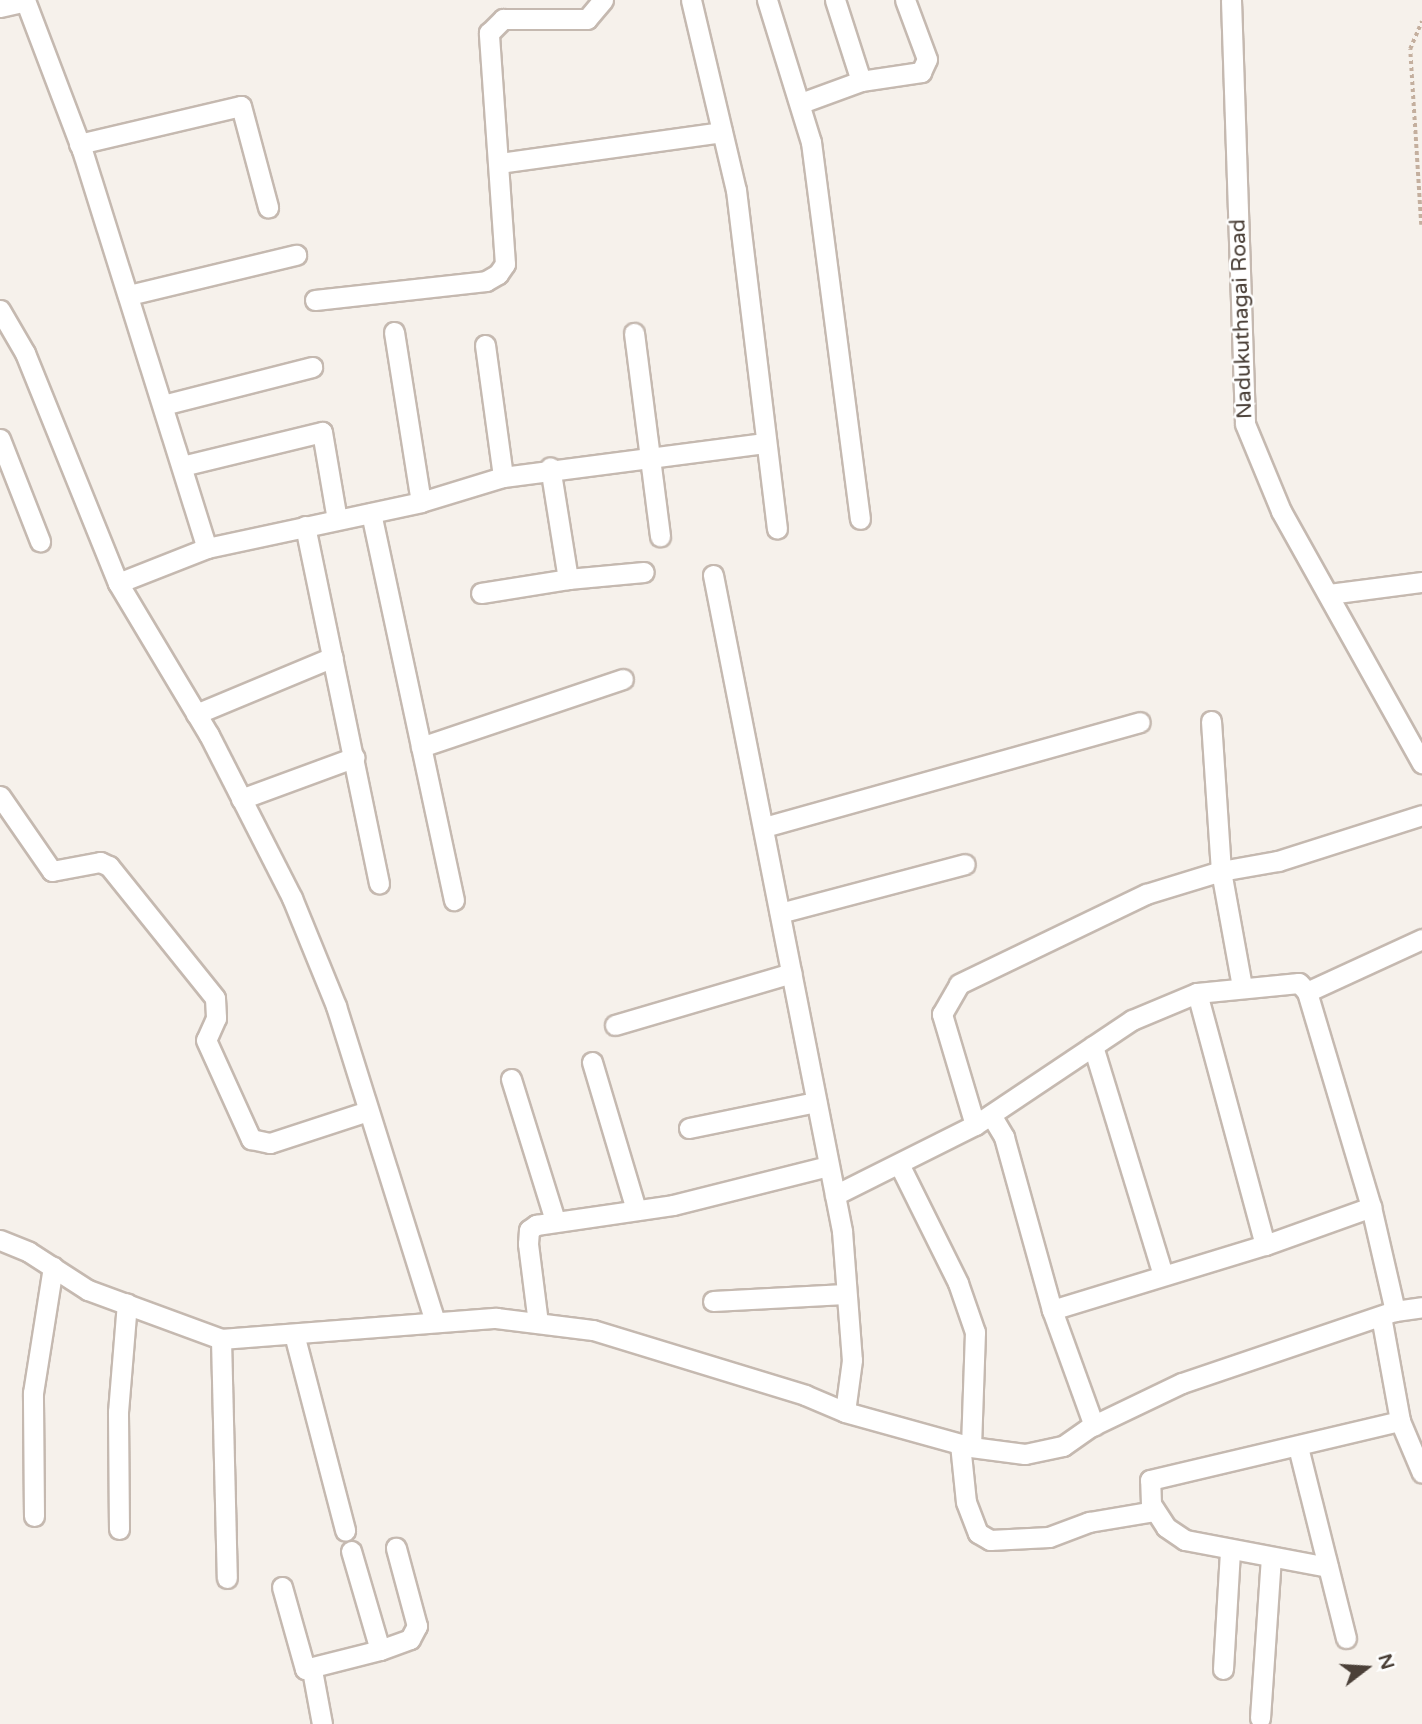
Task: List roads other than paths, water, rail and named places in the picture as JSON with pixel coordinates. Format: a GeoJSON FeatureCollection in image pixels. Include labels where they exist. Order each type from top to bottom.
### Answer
{"type":"FeatureCollection","features":[{"type":"Feature","properties":{"kind":"street"},"geometry":{"type":"LineString","coordinates":[[315,300],[486,281],[498,274],[505,264],[489,33],[494,23],[587,19],[603,0]]}},
{"type":"Feature","properties":{"kind":"street"},"geometry":{"type":"LineString","coordinates":[[691,0],[722,132],[743,240],[777,529]]}},
{"type":"Feature","properties":{"kind":"street"},"geometry":{"type":"LineString","coordinates":[[767,0],[811,142],[860,519]]}},
{"type":"Feature","properties":{"kind":"street"},"geometry":{"type":"LineString","coordinates":[[835,0],[861,81]]}},
{"type":"Feature","properties":{"kind":"street"},"geometry":{"type":"LineString","coordinates":[[801,103],[861,81],[921,72],[926,66],[905,0]]}},
{"type":"Feature","properties":{"kind":"street","name":"Nadukuthagai Road"},"geometry":{"type":"LineString","coordinates":[[1231,0],[1245,424],[1281,511],[1422,762]]}},
{"type":"Feature","properties":{"kind":"street"},"geometry":{"type":"LineString","coordinates":[[0,8],[25,1],[79,144],[207,548]]}},
{"type":"Feature","properties":{"kind":"street"},"geometry":{"type":"LineString","coordinates":[[79,144],[242,106],[268,207]]}},
{"type":"Feature","properties":{"kind":"street"},"geometry":{"type":"LineString","coordinates":[[499,163],[722,132]]}},
{"type":"Feature","properties":{"kind":"street"},"geometry":{"type":"LineString","coordinates":[[129,295],[296,255]]}},
{"type":"Feature","properties":{"kind":"street"},"geometry":{"type":"LineString","coordinates":[[0,310],[25,353],[118,583],[196,713],[292,898],[331,994],[435,1321]]}},
{"type":"Feature","properties":{"kind":"street"},"geometry":{"type":"LineString","coordinates":[[394,332],[421,502]]}},
{"type":"Feature","properties":{"kind":"street"},"geometry":{"type":"LineString","coordinates":[[634,333],[660,536]]}},
{"type":"Feature","properties":{"kind":"street"},"geometry":{"type":"LineString","coordinates":[[485,345],[503,477]]}},
{"type":"Feature","properties":{"kind":"street"},"geometry":{"type":"LineString","coordinates":[[163,405],[312,367]]}},
{"type":"Feature","properties":{"kind":"street"},"geometry":{"type":"LineString","coordinates":[[182,466],[322,432],[337,520]]}},
{"type":"Feature","properties":{"kind":"street"},"geometry":{"type":"LineString","coordinates":[[0,439],[40,541]]}},
{"type":"Feature","properties":{"kind":"street"},"geometry":{"type":"LineString","coordinates":[[118,583],[207,548],[421,502],[503,477],[550,467],[765,443]]}},
{"type":"Feature","properties":{"kind":"street"},"geometry":{"type":"LineString","coordinates":[[550,467],[568,579]]}},
{"type":"Feature","properties":{"kind":"street"},"geometry":{"type":"LineString","coordinates":[[371,513],[454,900]]}},
{"type":"Feature","properties":{"kind":"street"},"geometry":{"type":"LineString","coordinates":[[305,526],[379,883]]}},
{"type":"Feature","properties":{"kind":"street"},"geometry":{"type":"LineString","coordinates":[[481,593],[568,579],[644,572]]}},
{"type":"Feature","properties":{"kind":"street"},"geometry":{"type":"LineString","coordinates":[[713,575],[835,1195],[852,1360],[845,1412]]}},
{"type":"Feature","properties":{"kind":"street"},"geometry":{"type":"LineString","coordinates":[[1329,594],[1422,582]]}},
{"type":"Feature","properties":{"kind":"street"},"geometry":{"type":"LineString","coordinates":[[196,713],[334,657]]}},
{"type":"Feature","properties":{"kind":"street"},"geometry":{"type":"LineString","coordinates":[[421,747],[623,679]]}},
{"type":"Feature","properties":{"kind":"street"},"geometry":{"type":"LineString","coordinates":[[1210,721],[1221,871],[1242,986]]}},
{"type":"Feature","properties":{"kind":"street"},"geometry":{"type":"LineString","coordinates":[[764,827],[1140,722]]}},
{"type":"Feature","properties":{"kind":"street"},"geometry":{"type":"LineString","coordinates":[[242,799],[355,757]]}},
{"type":"Feature","properties":{"kind":"street"},"geometry":{"type":"LineString","coordinates":[[0,796],[51,871],[100,862],[109,866],[215,998],[216,1018],[206,1040],[251,1139],[270,1143],[368,1111]]}},
{"type":"Feature","properties":{"kind":"street"},"geometry":{"type":"LineString","coordinates":[[1094,1426],[1052,1310],[1004,1137],[983,1120],[942,1014],[959,984],[1146,894],[1221,871],[1278,861],[1422,815]]}},
{"type":"Feature","properties":{"kind":"street"},"geometry":{"type":"LineString","coordinates":[[780,914],[965,864]]}},
{"type":"Feature","properties":{"kind":"street"},"geometry":{"type":"LineString","coordinates":[[1307,992],[1422,939]]}},
{"type":"Feature","properties":{"kind":"street"},"geometry":{"type":"LineString","coordinates":[[615,1025],[792,973]]}},
{"type":"Feature","properties":{"kind":"street"},"geometry":{"type":"LineString","coordinates":[[835,1195],[900,1166],[983,1120],[1132,1020],[1197,993],[1242,986],[1299,983],[1307,992],[1371,1208],[1388,1313],[1400,1421],[1422,1473]]}},
{"type":"Feature","properties":{"kind":"street"},"geometry":{"type":"LineString","coordinates":[[1197,993],[1265,1245]]}},
{"type":"Feature","properties":{"kind":"street"},"geometry":{"type":"LineString","coordinates":[[1093,1046],[1163,1275]]}},
{"type":"Feature","properties":{"kind":"street"},"geometry":{"type":"LineString","coordinates":[[592,1062],[636,1210]]}},
{"type":"Feature","properties":{"kind":"street"},"geometry":{"type":"LineString","coordinates":[[511,1079],[555,1220]]}},
{"type":"Feature","properties":{"kind":"street"},"geometry":{"type":"LineString","coordinates":[[689,1128],[816,1102]]}},
{"type":"Feature","properties":{"kind":"street"},"geometry":{"type":"LineString","coordinates":[[537,1323],[528,1230],[555,1220],[636,1210],[828,1166]]}},
{"type":"Feature","properties":{"kind":"street"},"geometry":{"type":"LineString","coordinates":[[900,1166],[958,1283],[975,1332],[965,1446],[966,1502],[978,1533],[990,1540],[1049,1537],[1089,1522],[1155,1511]]}},
{"type":"Feature","properties":{"kind":"street"},"geometry":{"type":"LineString","coordinates":[[1052,1310],[1265,1245],[1371,1208]]}},
{"type":"Feature","properties":{"kind":"street"},"geometry":{"type":"LineString","coordinates":[[0,1240],[53,1267],[88,1290],[127,1303],[147,1316],[222,1339],[496,1318],[593,1330],[805,1395],[845,1412],[965,1446],[1025,1454],[1063,1446],[1094,1426],[1182,1383],[1388,1313],[1422,1307]]}},
{"type":"Feature","properties":{"kind":"street"},"geometry":{"type":"LineString","coordinates":[[34,1516],[33,1393],[53,1267]]}},
{"type":"Feature","properties":{"kind":"street"},"geometry":{"type":"LineString","coordinates":[[713,1301],[845,1294]]}},
{"type":"Feature","properties":{"kind":"street"},"geometry":{"type":"LineString","coordinates":[[119,1529],[118,1412],[127,1303]]}},
{"type":"Feature","properties":{"kind":"street"},"geometry":{"type":"LineString","coordinates":[[294,1334],[345,1530]]}},
{"type":"Feature","properties":{"kind":"street"},"geometry":{"type":"LineString","coordinates":[[222,1339],[227,1578]]}},
{"type":"Feature","properties":{"kind":"street"},"geometry":{"type":"LineString","coordinates":[[1328,1567],[1185,1540],[1155,1511],[1147,1492],[1156,1475],[1298,1447],[1400,1421]]}},
{"type":"Feature","properties":{"kind":"street"},"geometry":{"type":"LineString","coordinates":[[1298,1447],[1346,1638]]}},
{"type":"Feature","properties":{"kind":"street"},"geometry":{"type":"LineString","coordinates":[[312,1670],[410,1639],[418,1626],[396,1548]]}},
{"type":"Feature","properties":{"kind":"street"},"geometry":{"type":"LineString","coordinates":[[1223,1669],[1230,1550]]}},
{"type":"Feature","properties":{"kind":"street"},"geometry":{"type":"LineString","coordinates":[[351,1551],[380,1650]]}},
{"type":"Feature","properties":{"kind":"street"},"geometry":{"type":"LineString","coordinates":[[1260,1718],[1271,1557]]}},
{"type":"Feature","properties":{"kind":"street"},"geometry":{"type":"LineString","coordinates":[[282,1587],[299,1662],[312,1670],[322,1724]]}}]}
